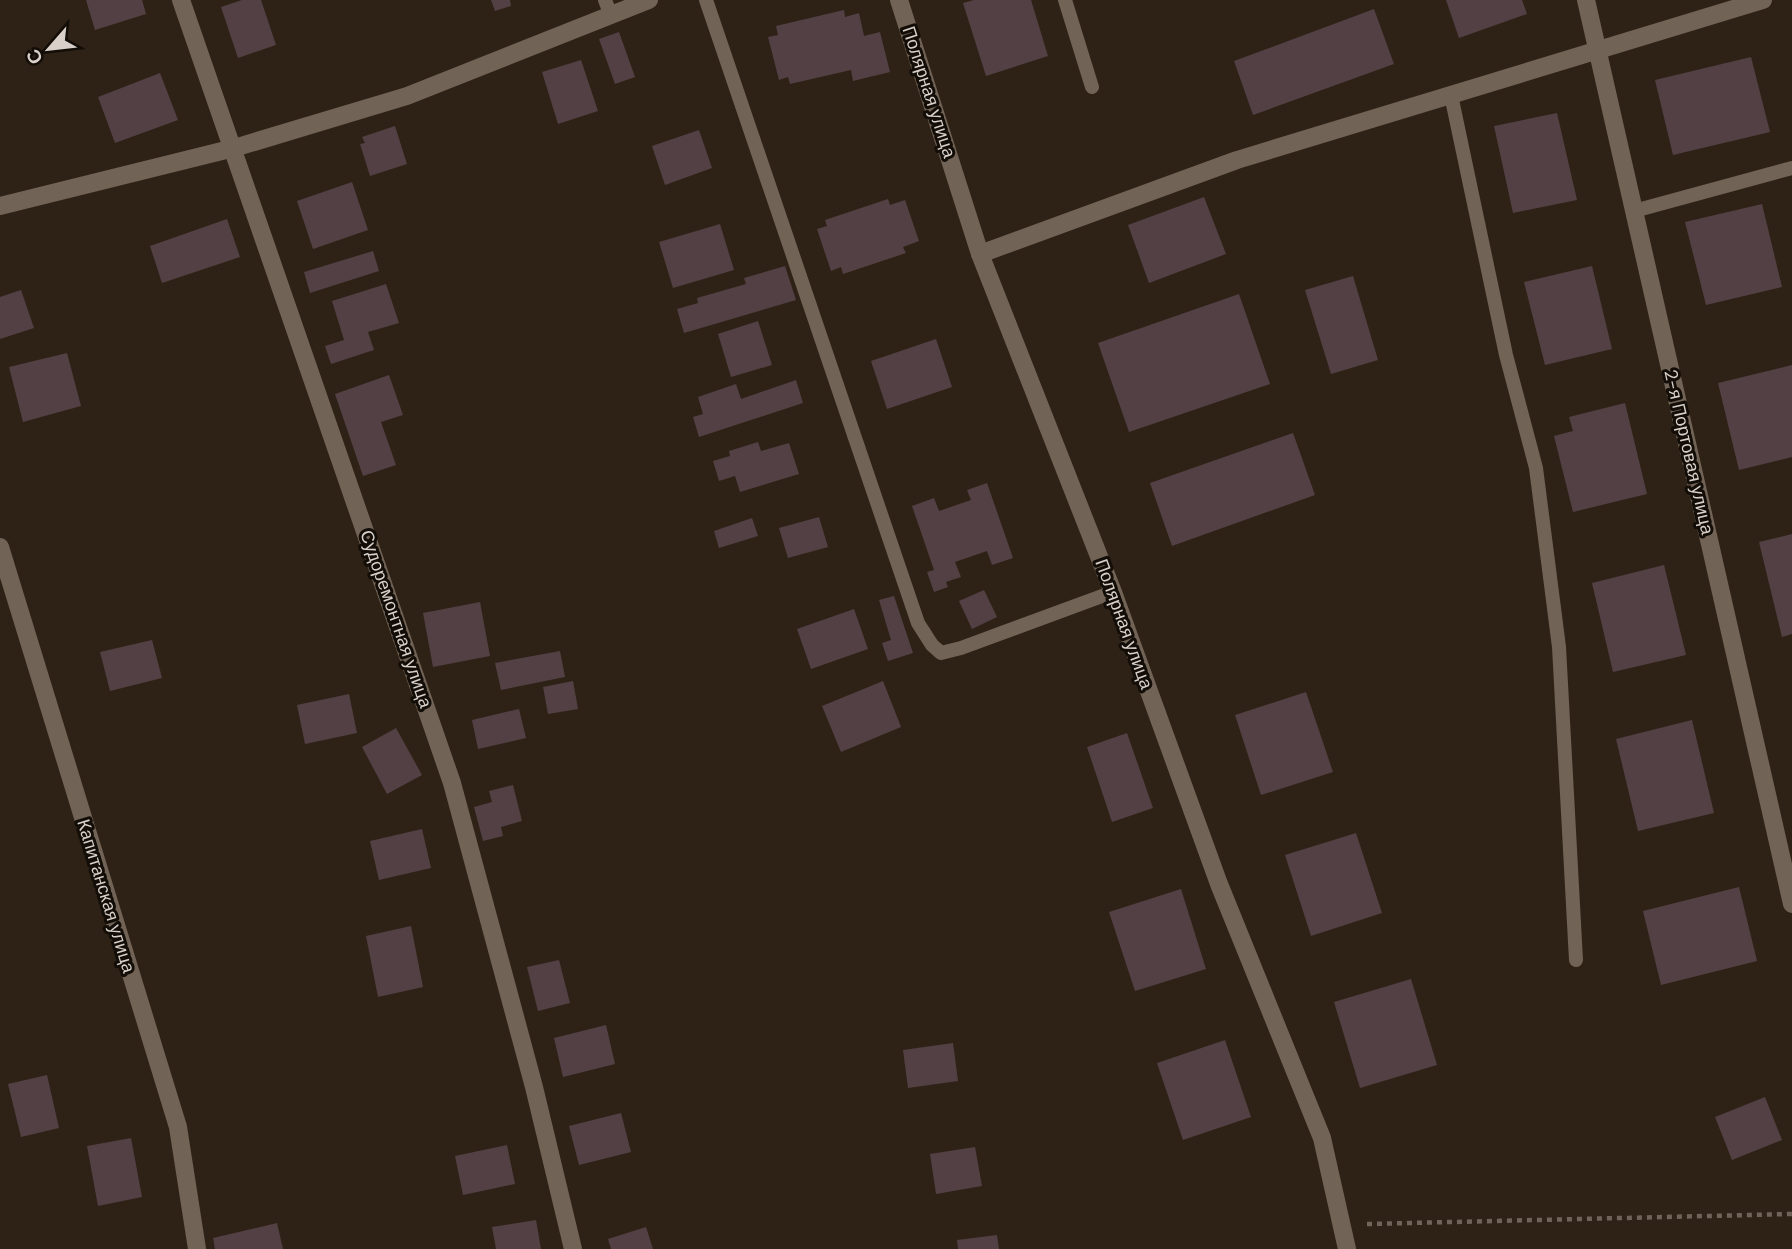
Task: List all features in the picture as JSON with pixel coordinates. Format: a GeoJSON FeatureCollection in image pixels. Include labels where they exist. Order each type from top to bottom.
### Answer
{"type":"FeatureCollection","features":[{"type":"Feature","properties":{"kind":"street","name":"Судоремонтная улица"},"geometry":{"type":"LineString","coordinates":[[181,0],[452,783],[534,1087],[573,1249]]}},
{"type":"Feature","properties":{"kind":"street"},"geometry":{"type":"LineString","coordinates":[[0,206],[234,148],[407,96],[608,7],[649,0]]}},
{"type":"Feature","properties":{"kind":"street","name":"Полярная улица"},"geometry":{"type":"LineString","coordinates":[[899,0],[981,254],[1113,592],[1219,884],[1322,1138],[1347,1249]]}},
{"type":"Feature","properties":{"kind":"street","name":"2-я Портовая улица"},"geometry":{"type":"LineString","coordinates":[[1586,0],[1792,904]]}},
{"type":"Feature","properties":{"kind":"street"},"geometry":{"type":"LineString","coordinates":[[981,254],[1237,160],[1763,0]]}},
{"type":"Feature","properties":{"kind":"street","name":"Капитанская улица"},"geometry":{"type":"LineString","coordinates":[[0,547],[178,1127],[197,1249]]}},
{"type":"Feature","properties":{"kind":"lane"},"geometry":{"type":"LineString","coordinates":[[706,0],[918,623],[932,645],[941,653],[961,648],[1113,592]]}},
{"type":"Feature","properties":{"kind":"lane"},"geometry":{"type":"LineString","coordinates":[[1065,0],[1092,87]]}},
{"type":"Feature","properties":{"kind":"lane"},"geometry":{"type":"LineString","coordinates":[[1451,95],[1506,355],[1536,468],[1559,647],[1576,960]]}},
{"type":"Feature","properties":{"kind":"lane"},"geometry":{"type":"LineString","coordinates":[[1634,211],[1792,168]]}},
{"type":"Feature","properties":{"kind":"path"},"geometry":{"type":"LineString","coordinates":[[1341,1224],[1792,1214]]}},
{"type":"Feature","properties":{"kind":"building"},"geometry":{"type":"Polygon","coordinates":[[[86,0],[142,0],[146,14],[95,30],[86,0]]]}},
{"type":"Feature","properties":{"kind":"building"},"geometry":{"type":"Polygon","coordinates":[[[242,0],[261,0],[276,45],[238,58],[221,7],[242,0]]]}},
{"type":"Feature","properties":{"kind":"building"},"geometry":{"type":"Polygon","coordinates":[[[491,0],[510,0],[511,6],[495,11],[491,0]]]}},
{"type":"Feature","properties":{"kind":"building"},"geometry":{"type":"Polygon","coordinates":[[[974,0],[1031,0],[1048,56],[986,76],[963,3],[974,0]]]}},
{"type":"Feature","properties":{"kind":"building"},"geometry":{"type":"Polygon","coordinates":[[[1446,0],[1522,0],[1527,14],[1459,38],[1446,0]]]}},
{"type":"Feature","properties":{"kind":"building"},"geometry":{"type":"Polygon","coordinates":[[[1374,9],[1394,64],[1253,115],[1234,61],[1374,9]]]}},
{"type":"Feature","properties":{"kind":"building"},"geometry":{"type":"Polygon","coordinates":[[[844,10],[845,17],[859,13],[864,36],[880,32],[890,72],[853,81],[851,70],[790,84],[788,77],[779,80],[768,37],[778,35],[776,26],[844,10]]]}},
{"type":"Feature","properties":{"kind":"building"},"geometry":{"type":"Polygon","coordinates":[[[619,32],[635,77],[615,84],[599,39],[619,32]]]}},
{"type":"Feature","properties":{"kind":"building"},"geometry":{"type":"Polygon","coordinates":[[[1751,57],[1770,132],[1673,155],[1655,80],[1751,57]]]}},
{"type":"Feature","properties":{"kind":"building"},"geometry":{"type":"Polygon","coordinates":[[[581,60],[598,111],[558,124],[542,72],[581,60]]]}},
{"type":"Feature","properties":{"kind":"building"},"geometry":{"type":"Polygon","coordinates":[[[160,73],[178,120],[115,143],[98,97],[160,73]]]}},
{"type":"Feature","properties":{"kind":"building"},"geometry":{"type":"Polygon","coordinates":[[[1557,113],[1577,200],[1513,213],[1494,126],[1557,113]]]}},
{"type":"Feature","properties":{"kind":"building"},"geometry":{"type":"Polygon","coordinates":[[[395,126],[407,164],[370,176],[360,144],[365,143],[362,137],[395,126]]]}},
{"type":"Feature","properties":{"kind":"building"},"geometry":{"type":"Polygon","coordinates":[[[699,130],[712,168],[665,185],[652,146],[699,130]]]}},
{"type":"Feature","properties":{"kind":"building"},"geometry":{"type":"Polygon","coordinates":[[[352,182],[368,230],[313,249],[297,201],[352,182]]]}},
{"type":"Feature","properties":{"kind":"building"},"geometry":{"type":"Polygon","coordinates":[[[1204,197],[1226,254],[1149,283],[1128,225],[1204,197]]]}},
{"type":"Feature","properties":{"kind":"building"},"geometry":{"type":"Polygon","coordinates":[[[888,199],[890,205],[905,200],[919,241],[903,247],[906,253],[843,274],[841,267],[831,271],[817,229],[827,226],[825,220],[888,199]]]}},
{"type":"Feature","properties":{"kind":"building"},"geometry":{"type":"Polygon","coordinates":[[[1762,204],[1782,287],[1706,305],[1685,222],[1762,204]]]}},
{"type":"Feature","properties":{"kind":"building"},"geometry":{"type":"Polygon","coordinates":[[[227,219],[240,257],[162,283],[150,246],[227,219]]]}},
{"type":"Feature","properties":{"kind":"building"},"geometry":{"type":"Polygon","coordinates":[[[720,224],[734,270],[673,288],[659,242],[720,224]]]}},
{"type":"Feature","properties":{"kind":"building"},"geometry":{"type":"Polygon","coordinates":[[[373,251],[379,271],[310,293],[304,272],[373,251]]]}},
{"type":"Feature","properties":{"kind":"building"},"geometry":{"type":"Polygon","coordinates":[[[785,266],[796,300],[684,333],[677,309],[698,303],[697,298],[746,284],[744,278],[785,266]]]}},
{"type":"Feature","properties":{"kind":"building"},"geometry":{"type":"Polygon","coordinates":[[[1592,266],[1612,349],[1545,365],[1524,282],[1592,266]]]}},
{"type":"Feature","properties":{"kind":"building"},"geometry":{"type":"Polygon","coordinates":[[[1353,276],[1378,360],[1331,374],[1305,290],[1353,276]]]}},
{"type":"Feature","properties":{"kind":"building"},"geometry":{"type":"Polygon","coordinates":[[[386,284],[399,323],[368,332],[374,350],[331,364],[325,346],[344,340],[332,301],[386,284]]]}},
{"type":"Feature","properties":{"kind":"building"},"geometry":{"type":"Polygon","coordinates":[[[21,290],[34,328],[0,339],[0,297],[21,290]]]}},
{"type":"Feature","properties":{"kind":"building"},"geometry":{"type":"Polygon","coordinates":[[[1239,294],[1270,384],[1129,432],[1098,343],[1239,294]]]}},
{"type":"Feature","properties":{"kind":"building"},"geometry":{"type":"Polygon","coordinates":[[[758,321],[772,365],[731,377],[718,334],[758,321]]]}},
{"type":"Feature","properties":{"kind":"building"},"geometry":{"type":"Polygon","coordinates":[[[936,339],[952,387],[887,409],[871,361],[936,339]]]}},
{"type":"Feature","properties":{"kind":"building"},"geometry":{"type":"Polygon","coordinates":[[[67,353],[81,406],[23,422],[9,367],[67,353]]]}},
{"type":"Feature","properties":{"kind":"building"},"geometry":{"type":"Polygon","coordinates":[[[1792,365],[1792,457],[1739,470],[1718,383],[1792,365]]]}},
{"type":"Feature","properties":{"kind":"building"},"geometry":{"type":"Polygon","coordinates":[[[389,375],[403,415],[381,422],[396,465],[363,476],[335,394],[389,375]]]}},
{"type":"Feature","properties":{"kind":"building"},"geometry":{"type":"Polygon","coordinates":[[[796,380],[803,403],[699,437],[693,417],[703,414],[698,397],[736,384],[741,399],[796,380]]]}},
{"type":"Feature","properties":{"kind":"building"},"geometry":{"type":"Polygon","coordinates":[[[1625,403],[1647,494],[1573,512],[1554,436],[1573,431],[1569,417],[1625,403]]]}},
{"type":"Feature","properties":{"kind":"building"},"geometry":{"type":"Polygon","coordinates":[[[1293,433],[1315,495],[1172,546],[1150,483],[1293,433]]]}},
{"type":"Feature","properties":{"kind":"building"},"geometry":{"type":"Polygon","coordinates":[[[758,442],[761,451],[789,443],[799,474],[740,492],[735,476],[719,481],[713,461],[730,456],[729,451],[758,442]]]}},
{"type":"Feature","properties":{"kind":"building"},"geometry":{"type":"Polygon","coordinates":[[[987,483],[1013,558],[992,565],[987,551],[955,562],[961,577],[946,582],[948,587],[934,592],[927,572],[934,570],[912,506],[934,498],[939,511],[971,500],[967,490],[987,483]]]}},
{"type":"Feature","properties":{"kind":"building"},"geometry":{"type":"Polygon","coordinates":[[[819,517],[828,547],[788,558],[779,528],[819,517]]]}},
{"type":"Feature","properties":{"kind":"building"},"geometry":{"type":"Polygon","coordinates":[[[752,518],[758,536],[719,548],[714,531],[752,518]]]}},
{"type":"Feature","properties":{"kind":"building"},"geometry":{"type":"Polygon","coordinates":[[[1792,534],[1792,634],[1782,637],[1759,542],[1792,534]]]}},
{"type":"Feature","properties":{"kind":"building"},"geometry":{"type":"Polygon","coordinates":[[[1664,565],[1686,655],[1613,672],[1592,583],[1664,565]]]}},
{"type":"Feature","properties":{"kind":"building"},"geometry":{"type":"Polygon","coordinates":[[[984,590],[997,617],[972,629],[959,601],[984,590]]]}},
{"type":"Feature","properties":{"kind":"building"},"geometry":{"type":"Polygon","coordinates":[[[894,596],[913,653],[888,661],[882,643],[891,640],[879,600],[894,596]]]}},
{"type":"Feature","properties":{"kind":"building"},"geometry":{"type":"Polygon","coordinates":[[[480,602],[490,656],[433,667],[423,613],[480,602]]]}},
{"type":"Feature","properties":{"kind":"building"},"geometry":{"type":"Polygon","coordinates":[[[854,609],[868,649],[811,669],[797,629],[854,609]]]}},
{"type":"Feature","properties":{"kind":"building"},"geometry":{"type":"Polygon","coordinates":[[[152,640],[162,678],[110,691],[100,652],[152,640]]]}},
{"type":"Feature","properties":{"kind":"building"},"geometry":{"type":"Polygon","coordinates":[[[560,651],[565,677],[501,690],[495,663],[560,651]]]}},
{"type":"Feature","properties":{"kind":"building"},"geometry":{"type":"Polygon","coordinates":[[[573,681],[578,709],[548,714],[543,687],[573,681]]]}},
{"type":"Feature","properties":{"kind":"building"},"geometry":{"type":"Polygon","coordinates":[[[883,681],[901,727],[841,752],[822,706],[883,681]]]}},
{"type":"Feature","properties":{"kind":"building"},"geometry":{"type":"Polygon","coordinates":[[[1306,692],[1333,772],[1261,795],[1235,715],[1306,692]]]}},
{"type":"Feature","properties":{"kind":"building"},"geometry":{"type":"Polygon","coordinates":[[[349,694],[357,733],[305,744],[297,705],[349,694]]]}},
{"type":"Feature","properties":{"kind":"building"},"geometry":{"type":"Polygon","coordinates":[[[519,709],[526,738],[478,749],[472,720],[519,709]]]}},
{"type":"Feature","properties":{"kind":"building"},"geometry":{"type":"Polygon","coordinates":[[[1692,720],[1714,813],[1638,831],[1616,739],[1692,720]]]}},
{"type":"Feature","properties":{"kind":"building"},"geometry":{"type":"Polygon","coordinates":[[[396,728],[422,775],[387,794],[362,747],[396,728]]]}},
{"type":"Feature","properties":{"kind":"building"},"geometry":{"type":"Polygon","coordinates":[[[1127,733],[1153,808],[1112,822],[1087,747],[1127,733]]]}},
{"type":"Feature","properties":{"kind":"building"},"geometry":{"type":"Polygon","coordinates":[[[513,785],[522,821],[501,827],[503,836],[483,841],[474,807],[492,802],[489,791],[513,785]]]}},
{"type":"Feature","properties":{"kind":"building"},"geometry":{"type":"Polygon","coordinates":[[[422,829],[431,868],[379,880],[370,841],[422,829]]]}},
{"type":"Feature","properties":{"kind":"building"},"geometry":{"type":"Polygon","coordinates":[[[1356,833],[1382,913],[1311,936],[1285,855],[1356,833]]]}},
{"type":"Feature","properties":{"kind":"building"},"geometry":{"type":"Polygon","coordinates":[[[1739,887],[1757,961],[1661,985],[1643,911],[1739,887]]]}},
{"type":"Feature","properties":{"kind":"building"},"geometry":{"type":"Polygon","coordinates":[[[1181,889],[1206,969],[1135,991],[1109,912],[1181,889]]]}},
{"type":"Feature","properties":{"kind":"building"},"geometry":{"type":"Polygon","coordinates":[[[411,926],[423,987],[378,997],[366,936],[411,926]]]}},
{"type":"Feature","properties":{"kind":"building"},"geometry":{"type":"Polygon","coordinates":[[[559,960],[570,1003],[538,1011],[527,967],[559,960]]]}},
{"type":"Feature","properties":{"kind":"building"},"geometry":{"type":"Polygon","coordinates":[[[1411,979],[1437,1065],[1360,1088],[1334,1002],[1411,979]]]}},
{"type":"Feature","properties":{"kind":"building"},"geometry":{"type":"Polygon","coordinates":[[[606,1025],[615,1064],[563,1077],[554,1038],[606,1025]]]}},
{"type":"Feature","properties":{"kind":"building"},"geometry":{"type":"Polygon","coordinates":[[[1225,1040],[1251,1117],[1183,1140],[1157,1063],[1225,1040]]]}},
{"type":"Feature","properties":{"kind":"building"},"geometry":{"type":"Polygon","coordinates":[[[953,1043],[958,1081],[908,1088],[903,1050],[953,1043]]]}},
{"type":"Feature","properties":{"kind":"building"},"geometry":{"type":"Polygon","coordinates":[[[47,1075],[59,1128],[21,1137],[8,1084],[47,1075]]]}},
{"type":"Feature","properties":{"kind":"building"},"geometry":{"type":"Polygon","coordinates":[[[1765,1097],[1782,1140],[1732,1160],[1715,1117],[1765,1097]]]}},
{"type":"Feature","properties":{"kind":"building"},"geometry":{"type":"Polygon","coordinates":[[[621,1113],[631,1152],[579,1165],[569,1126],[621,1113]]]}},
{"type":"Feature","properties":{"kind":"building"},"geometry":{"type":"Polygon","coordinates":[[[131,1138],[142,1197],[98,1206],[87,1146],[131,1138]]]}},
{"type":"Feature","properties":{"kind":"building"},"geometry":{"type":"Polygon","coordinates":[[[507,1145],[515,1184],[463,1195],[455,1156],[507,1145]]]}},
{"type":"Feature","properties":{"kind":"building"},"geometry":{"type":"Polygon","coordinates":[[[975,1147],[982,1186],[936,1194],[930,1154],[975,1147]]]}},
{"type":"Feature","properties":{"kind":"building"},"geometry":{"type":"Polygon","coordinates":[[[536,1220],[541,1249],[496,1249],[492,1227],[536,1220]]]}},
{"type":"Feature","properties":{"kind":"building"},"geometry":{"type":"Polygon","coordinates":[[[277,1223],[283,1249],[215,1249],[213,1238],[277,1223]]]}},
{"type":"Feature","properties":{"kind":"building"},"geometry":{"type":"Polygon","coordinates":[[[646,1227],[653,1249],[611,1249],[608,1239],[646,1227]]]}},
{"type":"Feature","properties":{"kind":"building"},"geometry":{"type":"Polygon","coordinates":[[[997,1235],[999,1249],[958,1249],[957,1240],[997,1235]]]}}]}
